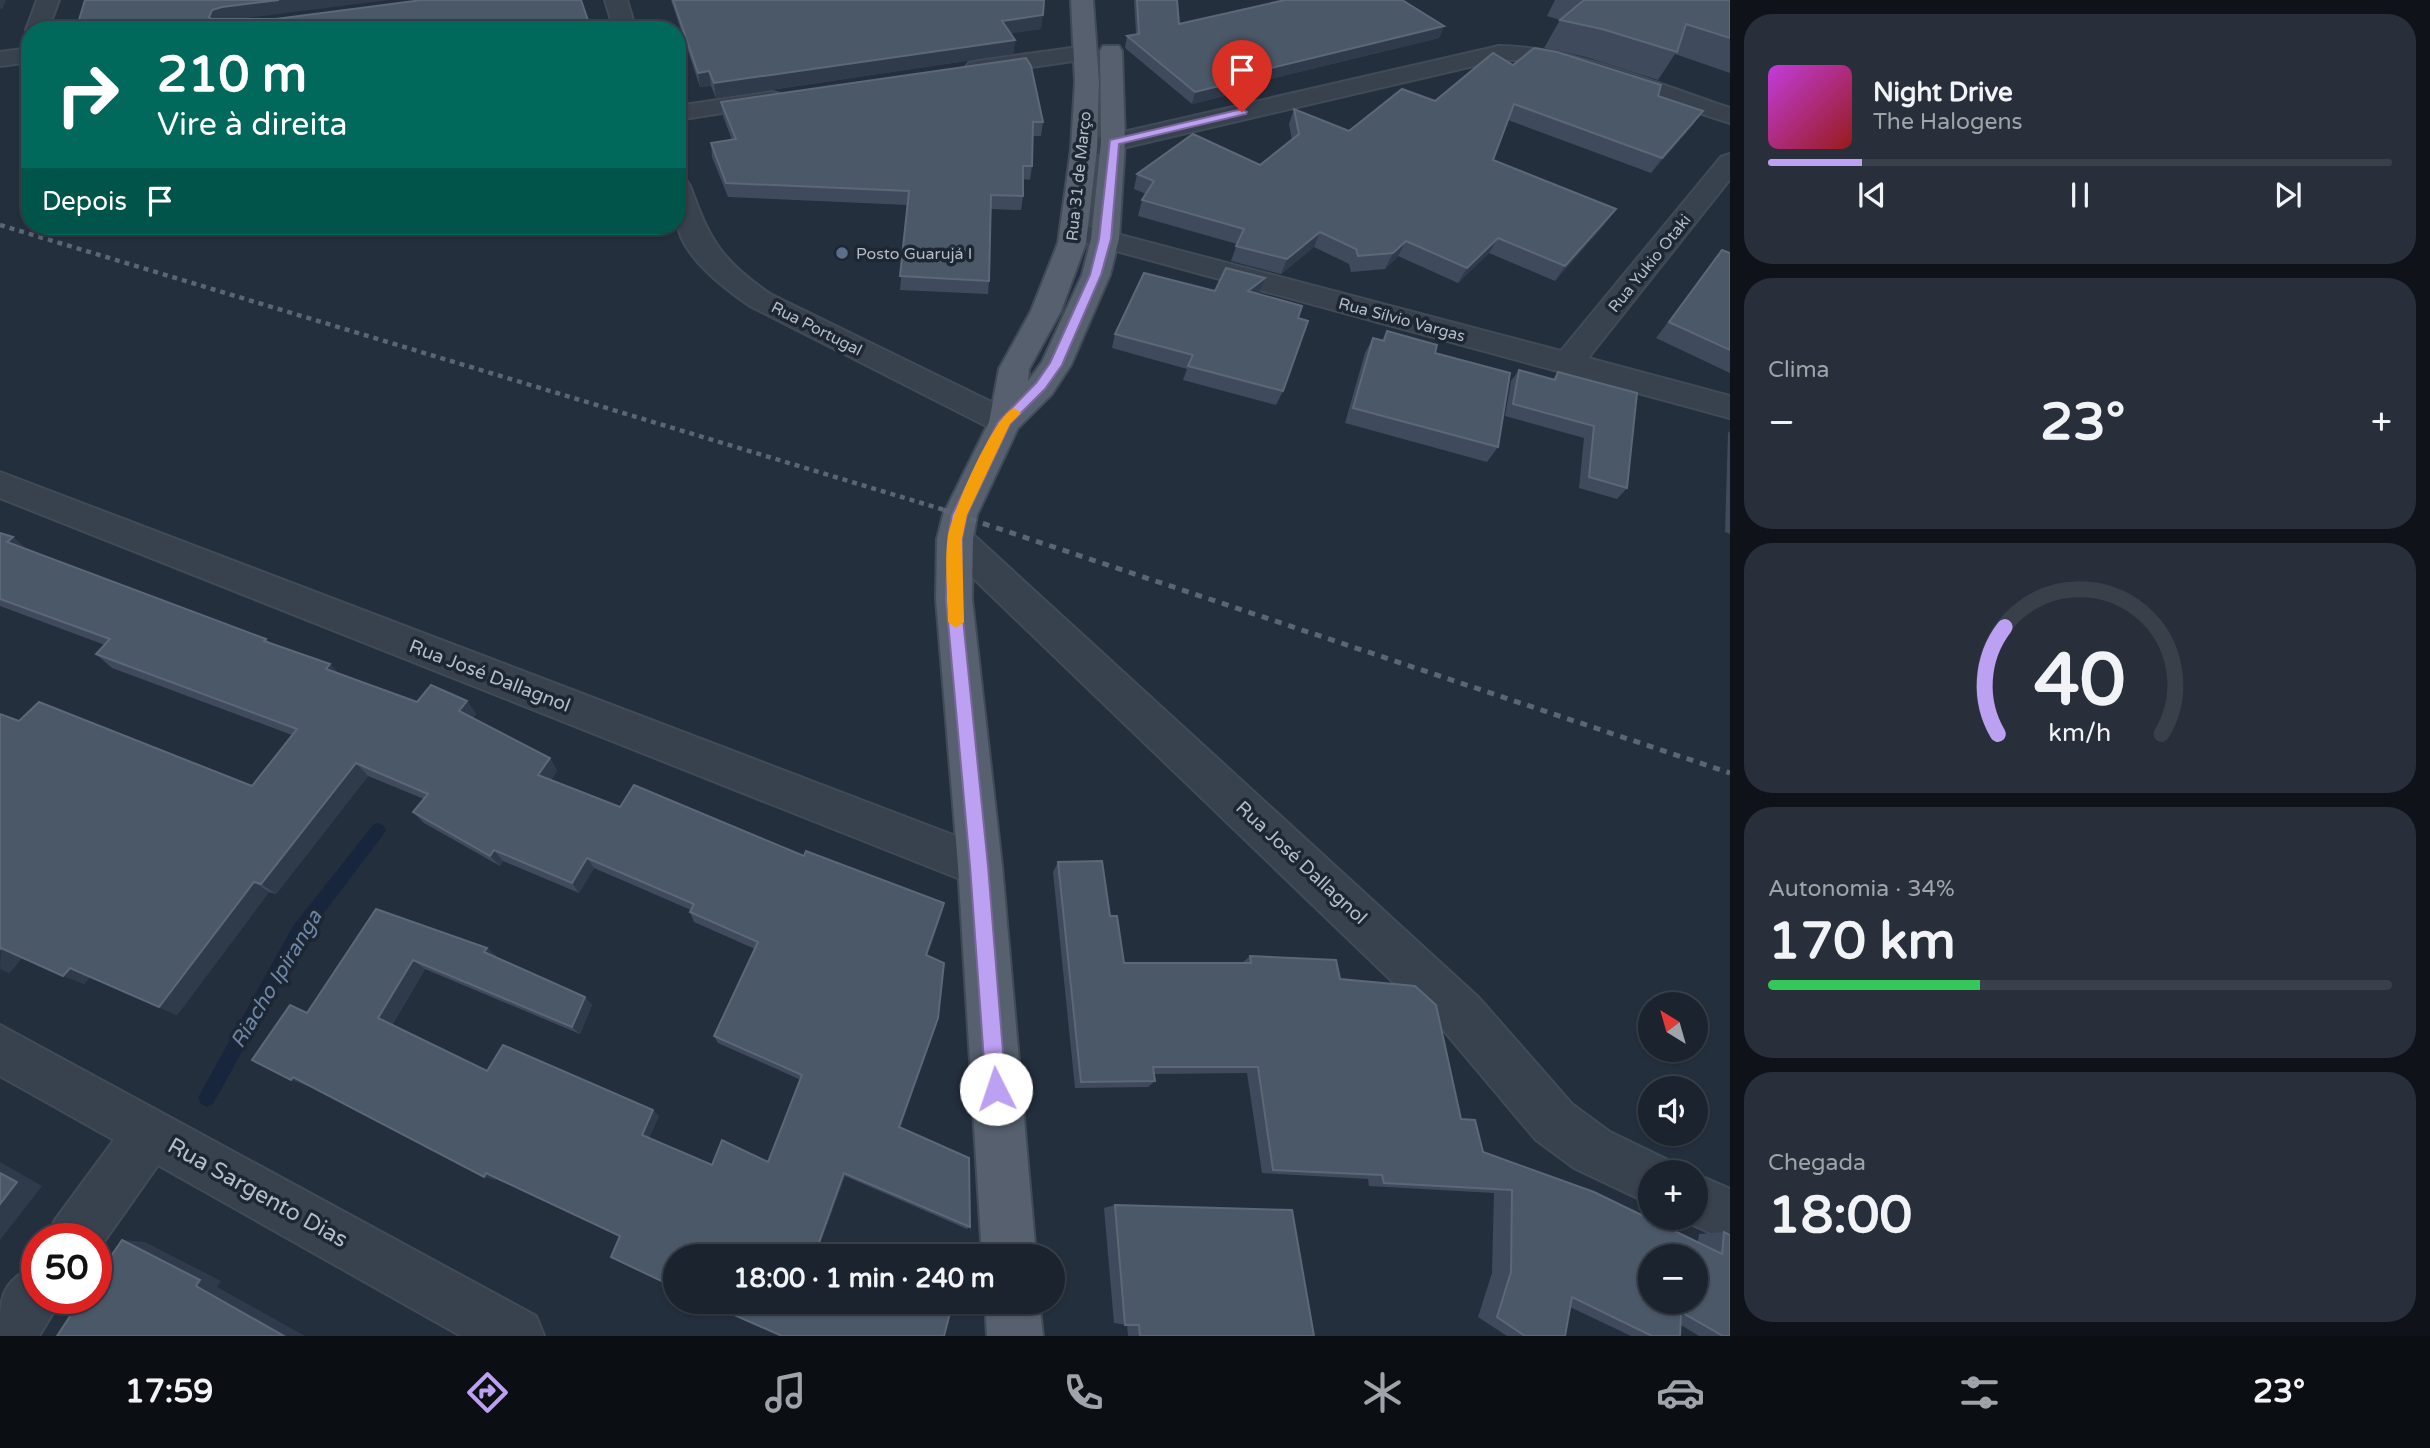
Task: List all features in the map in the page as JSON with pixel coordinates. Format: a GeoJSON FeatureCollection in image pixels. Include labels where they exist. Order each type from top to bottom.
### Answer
{"type":"FeatureCollection","features":[{"type":"Feature","properties":{"kind":"main road","name":"Rua 31 de Março"},"geometry":{"type":"LineString","coordinates":[[1008,1244],[979,866],[954,599],[955,539],[960,515],[1004,422],[1014,369],[1046,311],[1062,273],[1074,231],[1084,149],[1086,52],[1082,0]]}},
{"type":"Feature","properties":{"kind":"main road","name":"Rua 31 de Março"},"geometry":{"type":"LineString","coordinates":[[1004,422],[1041,386],[1056,365],[1096,275],[1105,239],[1114,142],[1107,0]]}},
{"type":"Feature","properties":{"kind":"main road"},"geometry":{"type":"LineString","coordinates":[[1013,1314],[1015,1336]]}},
{"type":"Feature","properties":{"kind":"street"},"geometry":{"type":"LineString","coordinates":[[40,21],[48,0]]}},
{"type":"Feature","properties":{"kind":"street"},"geometry":{"type":"LineString","coordinates":[[616,0],[622,21]]}},
{"type":"Feature","properties":{"kind":"street"},"geometry":{"type":"LineString","coordinates":[[950,72],[1086,52]]}},
{"type":"Feature","properties":{"kind":"street"},"geometry":{"type":"LineString","coordinates":[[1084,149],[1499,53],[1525,53],[1553,58],[1730,116]]}},
{"type":"Feature","properties":{"kind":"street"},"geometry":{"type":"LineString","coordinates":[[0,59],[21,55]]}},
{"type":"Feature","properties":{"kind":"street"},"geometry":{"type":"LineString","coordinates":[[686,112],[800,94]]}},
{"type":"Feature","properties":{"kind":"street","name":"Rua Yukio Otaki"},"geometry":{"type":"LineString","coordinates":[[1568,363],[1730,162]]}},
{"type":"Feature","properties":{"kind":"street","name":"Rua Portugal"},"geometry":{"type":"LineString","coordinates":[[686,214],[706,256],[728,278],[760,299],[1004,422]]}},
{"type":"Feature","properties":{"kind":"street","name":"Rua Sílvio Vargas"},"geometry":{"type":"LineString","coordinates":[[1074,231],[1730,407]]}},
{"type":"Feature","properties":{"kind":"street","name":"Rua José Dallagnol"},"geometry":{"type":"LineString","coordinates":[[0,484],[979,866]]}},
{"type":"Feature","properties":{"kind":"street","name":"Rua José Dallagnol"},"geometry":{"type":"LineString","coordinates":[[955,539],[1462,1015],[1554,1122],[1592,1150],[1638,1172]]}},
{"type":"Feature","properties":{"kind":"street","name":"Rua Sargento Dias"},"geometry":{"type":"LineString","coordinates":[[0,1049],[516,1336]]}},
{"type":"Feature","properties":{"kind":"street"},"geometry":{"type":"LineString","coordinates":[[85,1223],[150,1132]]}},
{"type":"Feature","properties":{"kind":"street"},"geometry":{"type":"LineString","coordinates":[[1708,1206],[1730,1216]]}},
{"type":"Feature","properties":{"kind":"street"},"geometry":{"type":"LineString","coordinates":[[6,1336],[22,1314]]}},
{"type":"Feature","properties":{"kind":"building"},"geometry":{"type":"Polygon","coordinates":[[[85,0],[279,0],[222,7],[212,10],[209,17],[276,19],[422,0],[581,0],[588,21],[79,21],[85,0]]]}},
{"type":"Feature","properties":{"kind":"building"},"geometry":{"type":"Polygon","coordinates":[[[673,0],[1044,0],[1043,15],[1002,21],[1015,40],[714,83],[709,71],[698,73],[686,38],[686,21],[680,21],[673,0]]]}},
{"type":"Feature","properties":{"kind":"building"},"geometry":{"type":"Polygon","coordinates":[[[1137,0],[1177,0],[1179,24],[1285,0],[1402,0],[1444,26],[1250,73],[1256,77],[1195,92],[1127,36],[1139,34],[1137,0]]]}},
{"type":"Feature","properties":{"kind":"building"},"geometry":{"type":"Polygon","coordinates":[[[1584,0],[1730,0],[1730,38],[1686,24],[1677,52],[1602,29],[1560,20],[1584,0]]]}},
{"type":"Feature","properties":{"kind":"building"},"geometry":{"type":"Polygon","coordinates":[[[1534,48],[1557,52],[1661,85],[1658,96],[1703,111],[1662,158],[1514,104],[1493,160],[1616,209],[1565,266],[1498,238],[1467,268],[1406,241],[1393,253],[1358,256],[1356,249],[1320,232],[1287,259],[1236,246],[1244,229],[1142,200],[1154,181],[1137,174],[1193,134],[1260,165],[1299,134],[1294,109],[1349,131],[1402,89],[1435,101],[1493,53],[1513,65],[1534,48]]]}},
{"type":"Feature","properties":{"kind":"building"},"geometry":{"type":"Polygon","coordinates":[[[1026,58],[1031,66],[1043,122],[1033,122],[1032,166],[1023,166],[1023,196],[991,195],[989,281],[900,276],[909,191],[726,183],[711,143],[736,139],[721,102],[1026,58]]]}},
{"type":"Feature","properties":{"kind":"building"},"geometry":{"type":"Polygon","coordinates":[[[1722,250],[1730,253],[1730,350],[1669,322],[1722,250]]]}},
{"type":"Feature","properties":{"kind":"building"},"geometry":{"type":"Polygon","coordinates":[[[1226,268],[1265,278],[1248,291],[1302,306],[1298,318],[1308,321],[1283,391],[1188,366],[1193,355],[1115,334],[1144,273],[1215,291],[1226,268]]]}},
{"type":"Feature","properties":{"kind":"building"},"geometry":{"type":"Polygon","coordinates":[[[1387,331],[1437,345],[1435,353],[1510,373],[1498,447],[1353,408],[1373,338],[1384,341],[1387,331]]]}},
{"type":"Feature","properties":{"kind":"building"},"geometry":{"type":"Polygon","coordinates":[[[1519,370],[1555,380],[1558,372],[1637,393],[1627,488],[1589,477],[1594,426],[1513,404],[1519,370]]]}},
{"type":"Feature","properties":{"kind":"building"},"geometry":{"type":"Polygon","coordinates":[[[0,533],[13,537],[7,542],[266,639],[264,641],[330,664],[326,669],[417,702],[431,685],[467,701],[459,711],[550,758],[538,775],[620,807],[634,785],[804,856],[806,851],[944,903],[926,955],[944,963],[938,1018],[899,1127],[969,1158],[970,1227],[844,1173],[818,1244],[663,1244],[663,1282],[611,1257],[620,1236],[486,1173],[484,1177],[293,1077],[291,1080],[252,1060],[290,1005],[307,1013],[376,909],[487,948],[484,952],[585,997],[572,1027],[413,960],[378,1018],[487,1071],[503,1045],[653,1110],[642,1135],[712,1165],[722,1140],[768,1162],[802,1075],[714,1036],[758,942],[690,912],[694,904],[587,858],[572,883],[494,850],[490,856],[413,812],[428,794],[356,763],[261,884],[254,882],[159,1007],[70,968],[63,976],[0,949],[0,714],[19,721],[39,702],[252,786],[297,729],[96,654],[110,639],[0,599],[0,533]]]}},
{"type":"Feature","properties":{"kind":"building"},"geometry":{"type":"Polygon","coordinates":[[[1102,861],[1110,916],[1117,916],[1124,963],[1251,963],[1250,956],[1336,960],[1340,979],[1415,986],[1436,1005],[1461,1119],[1475,1120],[1483,1152],[1594,1192],[1638,1213],[1638,1230],[1672,1230],[1701,1244],[1638,1244],[1638,1314],[1681,1314],[1680,1336],[1652,1336],[1572,1297],[1565,1336],[1525,1336],[1497,1317],[1511,1272],[1512,1190],[1384,1183],[1382,1175],[1273,1170],[1258,1067],[1153,1067],[1155,1081],[1081,1082],[1058,862],[1102,861]]]}},
{"type":"Feature","properties":{"kind":"building"},"geometry":{"type":"Polygon","coordinates":[[[0,1173],[17,1182],[0,1204],[0,1173]]]}},
{"type":"Feature","properties":{"kind":"building"},"geometry":{"type":"Polygon","coordinates":[[[1115,1205],[1292,1210],[1314,1336],[1140,1336],[1139,1325],[1125,1325],[1115,1205]]]}},
{"type":"Feature","properties":{"kind":"building"},"geometry":{"type":"Polygon","coordinates":[[[1724,1232],[1730,1235],[1730,1336],[1723,1336],[1684,1314],[1708,1314],[1708,1247],[1722,1254],[1724,1232]]]}},
{"type":"Feature","properties":{"kind":"building"},"geometry":{"type":"Polygon","coordinates":[[[122,1240],[200,1280],[196,1286],[284,1336],[57,1336],[71,1314],[112,1314],[112,1255],[122,1240]]]}},
{"type":"Feature","properties":{"kind":"building"},"geometry":{"type":"Polygon","coordinates":[[[732,1314],[950,1314],[944,1336],[782,1336],[732,1314]]]}},
{"type":"Feature","properties":{"kind":"waterway","name":"Riacho Ipiranga"},"geometry":{"type":"LineString","coordinates":[[207,1098],[299,932],[378,830]]}},
{"type":"Feature","properties":{"kind":"railway"},"geometry":{"type":"LineString","coordinates":[[0,225],[21,231]]}},
{"type":"Feature","properties":{"kind":"railway"},"geometry":{"type":"LineString","coordinates":[[33,235],[948,511]]}},
{"type":"Feature","properties":{"kind":"railway"},"geometry":{"type":"LineString","coordinates":[[943,510],[1730,773]]}},
{"type":"Feature","properties":{"kind":"slow traffic"},"geometry":{"type":"LineString","coordinates":[[956,622],[955,539],[960,515],[1004,422],[1014,413]]}},
{"type":"Feature","properties":{"kind":"place","name":"Posto Guarujá I"},"geometry":{"type":"Point","coordinates":[842,253]}},
{"type":"Feature","properties":{"kind":"route"},"geometry":{"type":"LineString","coordinates":[[996,1089],[979,866],[954,599],[955,539],[960,515],[1004,422],[1041,386],[1056,365],[1096,275],[1105,239],[1114,142],[1242,112]]}}]}
